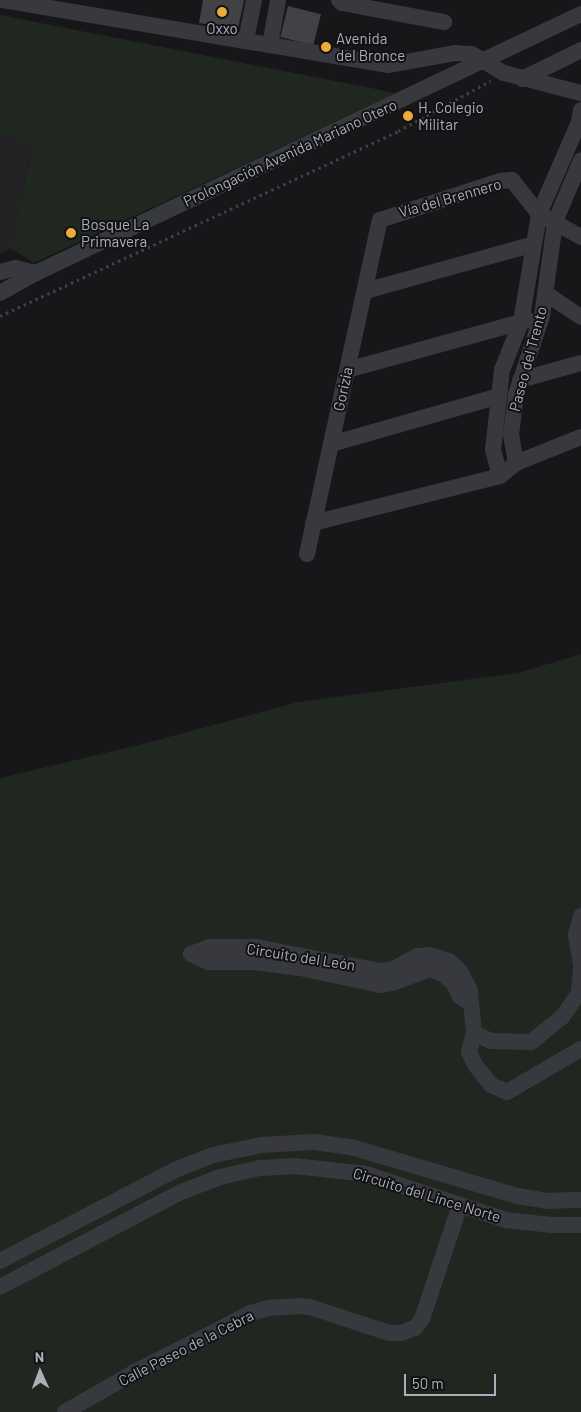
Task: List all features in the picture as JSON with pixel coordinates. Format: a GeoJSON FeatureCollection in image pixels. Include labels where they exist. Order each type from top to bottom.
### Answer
{"type":"FeatureCollection","features":[{"type":"Feature","properties":{"kind":"street"},"geometry":{"type":"LineString","coordinates":[[3,0],[71,6],[246,40],[389,65],[456,53],[472,54],[504,73],[581,93]]}},
{"type":"Feature","properties":{"kind":"street"},"geometry":{"type":"LineString","coordinates":[[246,40],[254,0]]}},
{"type":"Feature","properties":{"kind":"street"},"geometry":{"type":"LineString","coordinates":[[270,44],[278,0]]}},
{"type":"Feature","properties":{"kind":"street"},"geometry":{"type":"LineString","coordinates":[[339,0],[342,3],[444,22]]}},
{"type":"Feature","properties":{"kind":"street","name":"Prolongación Avenida Mariano Otero"},"geometry":{"type":"LineString","coordinates":[[0,293],[36,273],[581,14]]}},
{"type":"Feature","properties":{"kind":"street"},"geometry":{"type":"LineString","coordinates":[[522,79],[581,50]]}},
{"type":"Feature","properties":{"kind":"street","name":"Paseo del Trento"},"geometry":{"type":"LineString","coordinates":[[500,476],[493,450],[502,370],[521,322],[539,214],[580,119]]}},
{"type":"Feature","properties":{"kind":"street","name":"Paseo del Trento"},"geometry":{"type":"LineString","coordinates":[[516,462],[510,434],[520,380],[542,316],[555,222],[581,160]]}},
{"type":"Feature","properties":{"kind":"street","name":"Vía del Brennero"},"geometry":{"type":"LineString","coordinates":[[379,224],[384,217],[500,181],[512,180],[539,214]]}},
{"type":"Feature","properties":{"kind":"street"},"geometry":{"type":"LineString","coordinates":[[539,214],[581,238]]}},
{"type":"Feature","properties":{"kind":"street","name":"Gorizia"},"geometry":{"type":"LineString","coordinates":[[306,554],[379,224]]}},
{"type":"Feature","properties":{"kind":"street"},"geometry":{"type":"LineString","coordinates":[[365,291],[534,244]]}},
{"type":"Feature","properties":{"kind":"street"},"geometry":{"type":"LineString","coordinates":[[5,267],[36,273]]}},
{"type":"Feature","properties":{"kind":"street"},"geometry":{"type":"LineString","coordinates":[[545,293],[581,317]]}},
{"type":"Feature","properties":{"kind":"street"},"geometry":{"type":"LineString","coordinates":[[347,370],[542,316]]}},
{"type":"Feature","properties":{"kind":"street"},"geometry":{"type":"LineString","coordinates":[[520,380],[581,363]]}},
{"type":"Feature","properties":{"kind":"street"},"geometry":{"type":"LineString","coordinates":[[331,444],[499,396]]}},
{"type":"Feature","properties":{"kind":"street"},"geometry":{"type":"LineString","coordinates":[[313,523],[500,476],[516,462],[581,438]]}},
{"type":"Feature","properties":{"kind":"street"},"geometry":{"type":"LineString","coordinates":[[581,916],[576,935],[581,963]]}},
{"type":"Feature","properties":{"kind":"street","name":"Circuito del León"},"geometry":{"type":"LineString","coordinates":[[470,1002],[460,997],[454,984],[443,974],[430,969],[417,972],[393,983],[380,985],[300,968],[264,963],[208,962],[191,954],[209,947],[256,947],[381,971],[393,969],[417,956],[430,955],[449,961],[460,971],[470,990],[474,1034],[469,1052],[475,1065],[491,1086],[507,1092],[581,1049]]}},
{"type":"Feature","properties":{"kind":"street"},"geometry":{"type":"LineString","coordinates":[[474,1034],[491,1041],[531,1042],[562,1017],[579,993],[581,968]]}},
{"type":"Feature","properties":{"kind":"street","name":"Circuito del Lince Norte"},"geometry":{"type":"LineString","coordinates":[[0,1261],[175,1170],[213,1156],[262,1145],[314,1142],[351,1147],[517,1196],[548,1201],[581,1200]]}},
{"type":"Feature","properties":{"kind":"street","name":"Circuito del Lince Norte"},"geometry":{"type":"LineString","coordinates":[[0,1287],[181,1192],[220,1177],[260,1168],[295,1166],[366,1174],[506,1220],[552,1225],[581,1225]]}},
{"type":"Feature","properties":{"kind":"street","name":"Calle Paseo de la Cebra"},"geometry":{"type":"LineString","coordinates":[[65,1412],[133,1373],[251,1313],[268,1308],[310,1307],[390,1333],[401,1334],[415,1328],[422,1319],[460,1205]]}},
{"type":"Feature","properties":{"kind":"path"},"geometry":{"type":"LineString","coordinates":[[0,316],[398,130],[485,83]]}},
{"type":"Feature","properties":{"kind":"shaded area"},"geometry":{"type":"Polygon","coordinates":[[[0,15],[396,93],[34,263],[10,248],[33,143],[0,133],[0,15]]]}},
{"type":"Feature","properties":{"kind":"shaded area"},"geometry":{"type":"Polygon","coordinates":[[[0,133],[33,142],[10,248],[0,254],[0,133]]]}},
{"type":"Feature","properties":{"kind":"shaded area"},"geometry":{"type":"Polygon","coordinates":[[[581,654],[581,1412],[0,1412],[0,778],[143,744],[298,702],[518,673],[581,654]]]}},
{"type":"Feature","properties":{"kind":"building","name":"Oxxo"},"geometry":{"type":"Polygon","coordinates":[[[203,0],[244,0],[238,29],[199,23],[203,0]]]}},
{"type":"Feature","properties":{"kind":"building"},"geometry":{"type":"Polygon","coordinates":[[[288,6],[321,14],[313,45],[280,37],[288,6]]]}},
{"type":"Feature","properties":{"kind":"place","name":"Oxxo"},"geometry":{"type":"Point","coordinates":[222,12]}},
{"type":"Feature","properties":{"kind":"place","name":"Avenida del Bronce"},"geometry":{"type":"Point","coordinates":[326,47]}},
{"type":"Feature","properties":{"kind":"place","name":"H. Colegio Militar"},"geometry":{"type":"Point","coordinates":[408,116]}},
{"type":"Feature","properties":{"kind":"place","name":"Bosque La Primavera"},"geometry":{"type":"Point","coordinates":[71,233]}}]}
